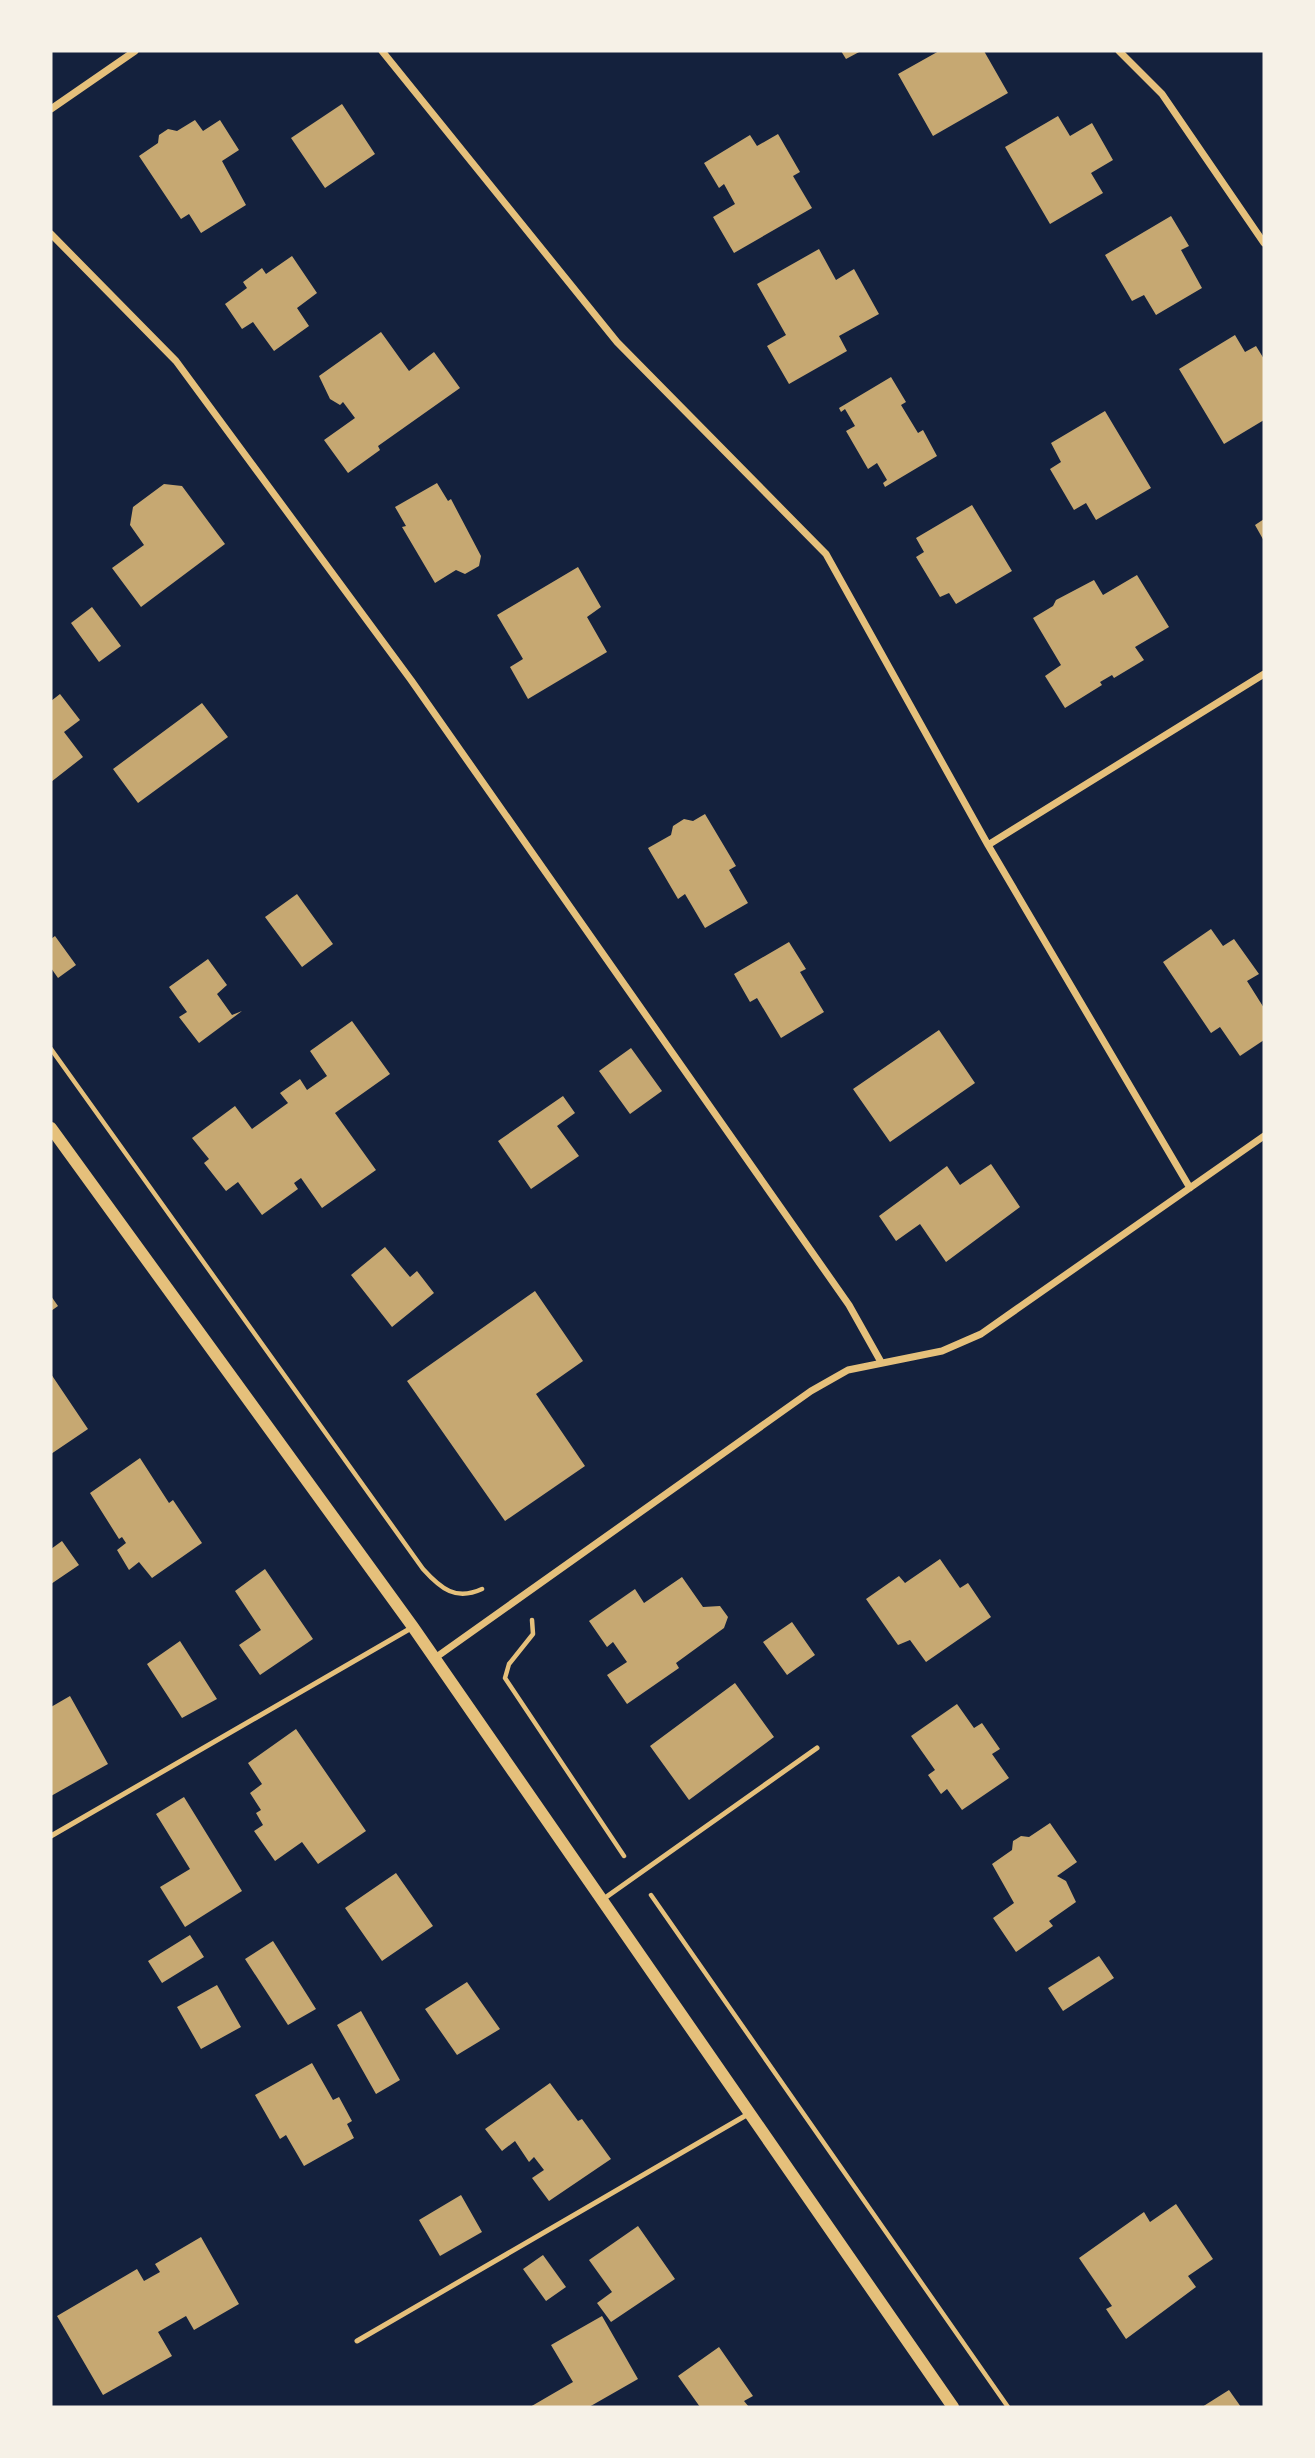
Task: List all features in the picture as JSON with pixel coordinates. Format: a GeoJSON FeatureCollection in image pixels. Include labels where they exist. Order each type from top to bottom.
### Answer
{"type":"FeatureCollection","features":[{"type":"Feature","properties":{"kind":"street"},"geometry":{"type":"LineString","coordinates":[[51,109],[135,51]]}},
{"type":"Feature","properties":{"kind":"street"},"geometry":{"type":"LineString","coordinates":[[382,51],[617,342],[826,554],[988,845],[1190,1188]]}},
{"type":"Feature","properties":{"kind":"street"},"geometry":{"type":"LineString","coordinates":[[1119,51],[1162,94],[1264,243]]}},
{"type":"Feature","properties":{"kind":"street"},"geometry":{"type":"LineString","coordinates":[[51,234],[176,361],[403,669],[849,1305],[881,1362]]}},
{"type":"Feature","properties":{"kind":"street"},"geometry":{"type":"LineString","coordinates":[[988,845],[1264,674]]}},
{"type":"Feature","properties":{"kind":"street"},"geometry":{"type":"LineString","coordinates":[[51,1128],[435,1658],[953,2407]]}},
{"type":"Feature","properties":{"kind":"street"},"geometry":{"type":"LineString","coordinates":[[435,1658],[811,1391],[848,1370],[943,1351],[981,1334],[1264,1136]]}},
{"type":"Feature","properties":{"kind":"lane"},"geometry":{"type":"LineString","coordinates":[[51,1836],[413,1627]]}},
{"type":"Feature","properties":{"kind":"lane"},"geometry":{"type":"LineString","coordinates":[[602,1900],[817,1748]]}},
{"type":"Feature","properties":{"kind":"lane"},"geometry":{"type":"LineString","coordinates":[[357,2341],[750,2113]]}},
{"type":"Feature","properties":{"kind":"path"},"geometry":{"type":"LineString","coordinates":[[51,1049],[423,1569],[440,1588],[458,1595],[470,1595],[501,1581],[512,1583],[525,1596],[533,1634],[509,1664],[505,1678],[638,1875],[1008,2407]]}},
{"type":"Feature","properties":{"kind":"building"},"geometry":{"type":"Polygon","coordinates":[[[841,51],[861,51],[846,59],[841,51]]]}},
{"type":"Feature","properties":{"kind":"building"},"geometry":{"type":"Polygon","coordinates":[[[939,51],[984,51],[1008,93],[933,136],[898,74],[939,51]]]}},
{"type":"Feature","properties":{"kind":"building"},"geometry":{"type":"Polygon","coordinates":[[[342,104],[375,154],[325,188],[291,138],[342,104]]]}},
{"type":"Feature","properties":{"kind":"building"},"geometry":{"type":"Polygon","coordinates":[[[1058,116],[1070,136],[1092,123],[1113,160],[1091,173],[1103,193],[1050,224],[1005,147],[1058,116]]]}},
{"type":"Feature","properties":{"kind":"building"},"geometry":{"type":"Polygon","coordinates":[[[195,120],[203,131],[220,120],[239,150],[222,161],[246,205],[201,233],[189,214],[181,219],[139,156],[158,143],[159,135],[168,129],[177,131],[195,120]]]}},
{"type":"Feature","properties":{"kind":"building"},"geometry":{"type":"Polygon","coordinates":[[[778,134],[800,172],[793,176],[812,208],[734,253],[713,217],[735,204],[724,184],[719,188],[704,163],[750,135],[757,146],[778,134]]]}},
{"type":"Feature","properties":{"kind":"building"},"geometry":{"type":"Polygon","coordinates":[[[1171,216],[1189,246],[1181,250],[1202,288],[1156,315],[1144,295],[1132,301],[1105,255],[1171,216]]]}},
{"type":"Feature","properties":{"kind":"building"},"geometry":{"type":"Polygon","coordinates":[[[819,249],[836,280],[854,269],[879,314],[839,336],[847,351],[789,384],[767,346],[786,335],[757,284],[819,249]]]}},
{"type":"Feature","properties":{"kind":"building"},"geometry":{"type":"Polygon","coordinates":[[[292,256],[317,293],[297,308],[309,326],[274,351],[253,322],[242,329],[225,304],[247,288],[243,282],[262,268],[266,274],[292,256]]]}},
{"type":"Feature","properties":{"kind":"building"},"geometry":{"type":"Polygon","coordinates":[[[381,332],[409,371],[434,352],[460,388],[378,446],[380,450],[348,473],[324,440],[355,418],[343,402],[340,405],[330,399],[319,376],[381,332]]]}},
{"type":"Feature","properties":{"kind":"building"},"geometry":{"type":"Polygon","coordinates":[[[1235,335],[1245,352],[1256,346],[1264,359],[1264,420],[1224,444],[1179,369],[1235,335]]]}},
{"type":"Feature","properties":{"kind":"building"},"geometry":{"type":"Polygon","coordinates":[[[891,377],[906,402],[901,405],[918,433],[923,430],[937,456],[885,487],[883,483],[887,480],[877,463],[868,469],[846,431],[855,426],[845,409],[841,412],[839,408],[891,377]]]}},
{"type":"Feature","properties":{"kind":"building"},"geometry":{"type":"Polygon","coordinates":[[[1105,411],[1151,488],[1096,520],[1086,503],[1074,510],[1050,469],[1061,462],[1051,443],[1105,411]]]}},
{"type":"Feature","properties":{"kind":"building"},"geometry":{"type":"Polygon","coordinates":[[[437,483],[448,501],[451,499],[481,556],[479,566],[465,574],[456,570],[435,583],[402,527],[406,526],[395,507],[437,483]]]}},
{"type":"Feature","properties":{"kind":"building"},"geometry":{"type":"Polygon","coordinates":[[[164,484],[182,486],[225,544],[141,607],[112,568],[144,545],[130,525],[133,507],[164,484]]]}},
{"type":"Feature","properties":{"kind":"building"},"geometry":{"type":"Polygon","coordinates":[[[972,505],[1012,571],[956,604],[949,593],[940,597],[916,557],[924,552],[916,538],[972,505]]]}},
{"type":"Feature","properties":{"kind":"building"},"geometry":{"type":"Polygon","coordinates":[[[1264,519],[1264,541],[1255,525],[1264,519]]]}},
{"type":"Feature","properties":{"kind":"building"},"geometry":{"type":"Polygon","coordinates":[[[578,567],[601,607],[587,617],[607,652],[528,699],[510,667],[523,659],[497,615],[578,567]]]}},
{"type":"Feature","properties":{"kind":"building"},"geometry":{"type":"Polygon","coordinates":[[[1137,575],[1169,627],[1135,647],[1144,660],[1114,678],[1112,675],[1100,682],[1102,685],[1065,708],[1045,676],[1061,665],[1033,618],[1053,606],[1056,600],[1094,580],[1103,595],[1137,575]]]}},
{"type":"Feature","properties":{"kind":"building"},"geometry":{"type":"Polygon","coordinates":[[[92,607],[121,646],[99,662],[71,623],[92,607]]]}},
{"type":"Feature","properties":{"kind":"building"},"geometry":{"type":"Polygon","coordinates":[[[60,694],[80,720],[64,732],[83,757],[51,782],[51,701],[60,694]]]}},
{"type":"Feature","properties":{"kind":"building"},"geometry":{"type":"Polygon","coordinates":[[[202,703],[228,737],[138,803],[113,769],[202,703]]]}},
{"type":"Feature","properties":{"kind":"building"},"geometry":{"type":"Polygon","coordinates":[[[705,814],[736,866],[729,870],[748,903],[705,928],[685,894],[678,899],[648,848],[671,835],[673,826],[684,819],[693,821],[705,814]]]}},
{"type":"Feature","properties":{"kind":"building"},"geometry":{"type":"Polygon","coordinates":[[[297,894],[333,944],[302,967],[265,917],[297,894]]]}},
{"type":"Feature","properties":{"kind":"building"},"geometry":{"type":"Polygon","coordinates":[[[1211,929],[1223,946],[1234,939],[1259,974],[1247,981],[1264,1008],[1264,1040],[1240,1056],[1220,1027],[1211,1033],[1163,962],[1211,929]]]}},
{"type":"Feature","properties":{"kind":"building"},"geometry":{"type":"Polygon","coordinates":[[[55,936],[76,965],[58,978],[51,968],[51,939],[55,936]]]}},
{"type":"Feature","properties":{"kind":"building"},"geometry":{"type":"Polygon","coordinates":[[[789,942],[806,969],[800,972],[824,1012],[781,1038],[757,998],[750,1002],[734,974],[789,942]]]}},
{"type":"Feature","properties":{"kind":"building"},"geometry":{"type":"Polygon","coordinates":[[[208,959],[227,985],[217,994],[232,1015],[242,1011],[199,1043],[179,1017],[187,1012],[169,987],[208,959]]]}},
{"type":"Feature","properties":{"kind":"building"},"geometry":{"type":"Polygon","coordinates":[[[352,1021],[390,1074],[335,1113],[376,1170],[322,1208],[301,1178],[294,1183],[298,1189],[262,1215],[238,1182],[226,1191],[204,1163],[209,1159],[192,1138],[235,1106],[252,1129],[288,1103],[280,1093],[300,1079],[307,1090],[327,1076],[310,1051],[352,1021]]]}},
{"type":"Feature","properties":{"kind":"building"},"geometry":{"type":"Polygon","coordinates":[[[939,1030],[975,1083],[890,1142],[853,1089],[939,1030]]]}},
{"type":"Feature","properties":{"kind":"building"},"geometry":{"type":"Polygon","coordinates":[[[631,1048],[662,1091],[630,1114],[599,1071],[631,1048]]]}},
{"type":"Feature","properties":{"kind":"building"},"geometry":{"type":"Polygon","coordinates":[[[563,1096],[575,1113],[557,1126],[579,1156],[531,1189],[498,1141],[563,1096]]]}},
{"type":"Feature","properties":{"kind":"building"},"geometry":{"type":"Polygon","coordinates":[[[991,1164],[1020,1207],[946,1262],[920,1224],[896,1241],[879,1216],[947,1166],[960,1185],[991,1164]]]}},
{"type":"Feature","properties":{"kind":"building"},"geometry":{"type":"Polygon","coordinates":[[[385,1247],[410,1277],[417,1271],[434,1293],[392,1327],[351,1275],[385,1247]]]}},
{"type":"Feature","properties":{"kind":"building"},"geometry":{"type":"Polygon","coordinates":[[[535,1291],[583,1361],[536,1394],[585,1466],[505,1521],[407,1381],[535,1291]]]}},
{"type":"Feature","properties":{"kind":"building"},"geometry":{"type":"Polygon","coordinates":[[[51,1296],[58,1306],[51,1311],[51,1296]]]}},
{"type":"Feature","properties":{"kind":"building"},"geometry":{"type":"Polygon","coordinates":[[[51,1374],[88,1429],[51,1454],[51,1374]]]}},
{"type":"Feature","properties":{"kind":"building"},"geometry":{"type":"Polygon","coordinates":[[[140,1458],[169,1503],[173,1500],[202,1543],[152,1578],[139,1562],[129,1570],[117,1550],[126,1543],[122,1537],[119,1539],[90,1493],[140,1458]]]}},
{"type":"Feature","properties":{"kind":"building"},"geometry":{"type":"Polygon","coordinates":[[[62,1541],[79,1565],[51,1584],[51,1549],[62,1541]]]}},
{"type":"Feature","properties":{"kind":"building"},"geometry":{"type":"Polygon","coordinates":[[[940,1559],[960,1588],[968,1583],[991,1617],[926,1662],[910,1640],[898,1645],[866,1599],[899,1576],[905,1583],[940,1559]]]}},
{"type":"Feature","properties":{"kind":"building"},"geometry":{"type":"Polygon","coordinates":[[[265,1569],[313,1639],[260,1675],[239,1645],[261,1630],[235,1591],[265,1569]]]}},
{"type":"Feature","properties":{"kind":"building"},"geometry":{"type":"Polygon","coordinates":[[[682,1577],[703,1607],[720,1606],[728,1617],[724,1628],[676,1663],[679,1668],[627,1704],[607,1675],[627,1662],[613,1642],[607,1647],[589,1621],[635,1589],[644,1603],[682,1577]]]}},
{"type":"Feature","properties":{"kind":"building"},"geometry":{"type":"Polygon","coordinates":[[[792,1622],[815,1655],[787,1675],[763,1642],[792,1622]]]}},
{"type":"Feature","properties":{"kind":"building"},"geometry":{"type":"Polygon","coordinates":[[[180,1641],[217,1699],[182,1718],[147,1664],[180,1641]]]}},
{"type":"Feature","properties":{"kind":"building"},"geometry":{"type":"Polygon","coordinates":[[[735,1683],[774,1737],[689,1800],[650,1746],[735,1683]]]}},
{"type":"Feature","properties":{"kind":"building"},"geometry":{"type":"Polygon","coordinates":[[[70,1696],[108,1764],[51,1796],[51,1707],[70,1696]]]}},
{"type":"Feature","properties":{"kind":"building"},"geometry":{"type":"Polygon","coordinates":[[[957,1704],[974,1728],[982,1723],[1000,1749],[992,1754],[1009,1778],[962,1810],[947,1789],[941,1794],[928,1775],[935,1770],[911,1736],[957,1704]]]}},
{"type":"Feature","properties":{"kind":"building"},"geometry":{"type":"Polygon","coordinates":[[[296,1729],[366,1831],[318,1864],[302,1842],[275,1861],[254,1831],[263,1825],[256,1813],[261,1810],[250,1793],[262,1784],[248,1763],[296,1729]]]}},
{"type":"Feature","properties":{"kind":"building"},"geometry":{"type":"Polygon","coordinates":[[[184,1797],[242,1891],[185,1927],[160,1887],[190,1869],[156,1814],[184,1797]]]}},
{"type":"Feature","properties":{"kind":"building"},"geometry":{"type":"Polygon","coordinates":[[[1050,1823],[1077,1862],[1057,1876],[1066,1881],[1076,1902],[1049,1921],[1053,1926],[1016,1952],[993,1918],[1014,1903],[992,1864],[1012,1850],[1013,1841],[1021,1836],[1029,1837],[1050,1823]]]}},
{"type":"Feature","properties":{"kind":"building"},"geometry":{"type":"Polygon","coordinates":[[[396,1873],[433,1926],[382,1961],[345,1908],[396,1873]]]}},
{"type":"Feature","properties":{"kind":"building"},"geometry":{"type":"Polygon","coordinates":[[[190,1935],[204,1957],[162,1983],[148,1961],[190,1935]]]}},
{"type":"Feature","properties":{"kind":"building"},"geometry":{"type":"Polygon","coordinates":[[[273,1941],[316,2009],[288,2025],[245,1959],[273,1941]]]}},
{"type":"Feature","properties":{"kind":"building"},"geometry":{"type":"Polygon","coordinates":[[[1099,1956],[1114,1978],[1063,2011],[1048,1988],[1099,1956]]]}},
{"type":"Feature","properties":{"kind":"building"},"geometry":{"type":"Polygon","coordinates":[[[467,1982],[500,2029],[457,2055],[425,2009],[467,1982]]]}},
{"type":"Feature","properties":{"kind":"building"},"geometry":{"type":"Polygon","coordinates":[[[217,1985],[241,2027],[201,2049],[177,2007],[217,1985]]]}},
{"type":"Feature","properties":{"kind":"building"},"geometry":{"type":"Polygon","coordinates":[[[361,2011],[400,2080],[376,2094],[337,2025],[361,2011]]]}},
{"type":"Feature","properties":{"kind":"building"},"geometry":{"type":"Polygon","coordinates":[[[312,2063],[333,2100],[339,2097],[352,2121],[347,2124],[354,2138],[304,2166],[286,2135],[280,2139],[255,2095],[312,2063]]]}},
{"type":"Feature","properties":{"kind":"building"},"geometry":{"type":"Polygon","coordinates":[[[550,2083],[578,2121],[582,2119],[611,2159],[549,2201],[532,2178],[544,2170],[534,2157],[529,2162],[515,2141],[502,2151],[485,2129],[550,2083]]]}},
{"type":"Feature","properties":{"kind":"building"},"geometry":{"type":"Polygon","coordinates":[[[461,2195],[482,2232],[440,2256],[419,2220],[461,2195]]]}},
{"type":"Feature","properties":{"kind":"building"},"geometry":{"type":"Polygon","coordinates":[[[1176,2204],[1213,2259],[1188,2276],[1196,2287],[1126,2339],[1106,2309],[1112,2306],[1079,2258],[1144,2212],[1150,2222],[1176,2204]]]}},
{"type":"Feature","properties":{"kind":"building"},"geometry":{"type":"Polygon","coordinates":[[[638,2226],[675,2279],[611,2322],[597,2303],[612,2292],[589,2260],[638,2226]]]}},
{"type":"Feature","properties":{"kind":"building"},"geometry":{"type":"Polygon","coordinates":[[[201,2237],[239,2304],[194,2330],[186,2316],[158,2332],[172,2356],[103,2395],[57,2316],[137,2269],[144,2281],[160,2272],[155,2264],[201,2237]]]}},
{"type":"Feature","properties":{"kind":"building"},"geometry":{"type":"Polygon","coordinates":[[[543,2255],[566,2287],[546,2301],[523,2269],[543,2255]]]}},
{"type":"Feature","properties":{"kind":"building"},"geometry":{"type":"Polygon","coordinates":[[[602,2316],[638,2379],[589,2407],[530,2407],[573,2382],[551,2345],[602,2316]]]}},
{"type":"Feature","properties":{"kind":"building"},"geometry":{"type":"Polygon","coordinates":[[[719,2347],[753,2396],[744,2401],[749,2407],[700,2407],[678,2376],[719,2347]]]}},
{"type":"Feature","properties":{"kind":"building"},"geometry":{"type":"Polygon","coordinates":[[[1229,2390],[1241,2407],[1202,2407],[1229,2390]]]}}]}
